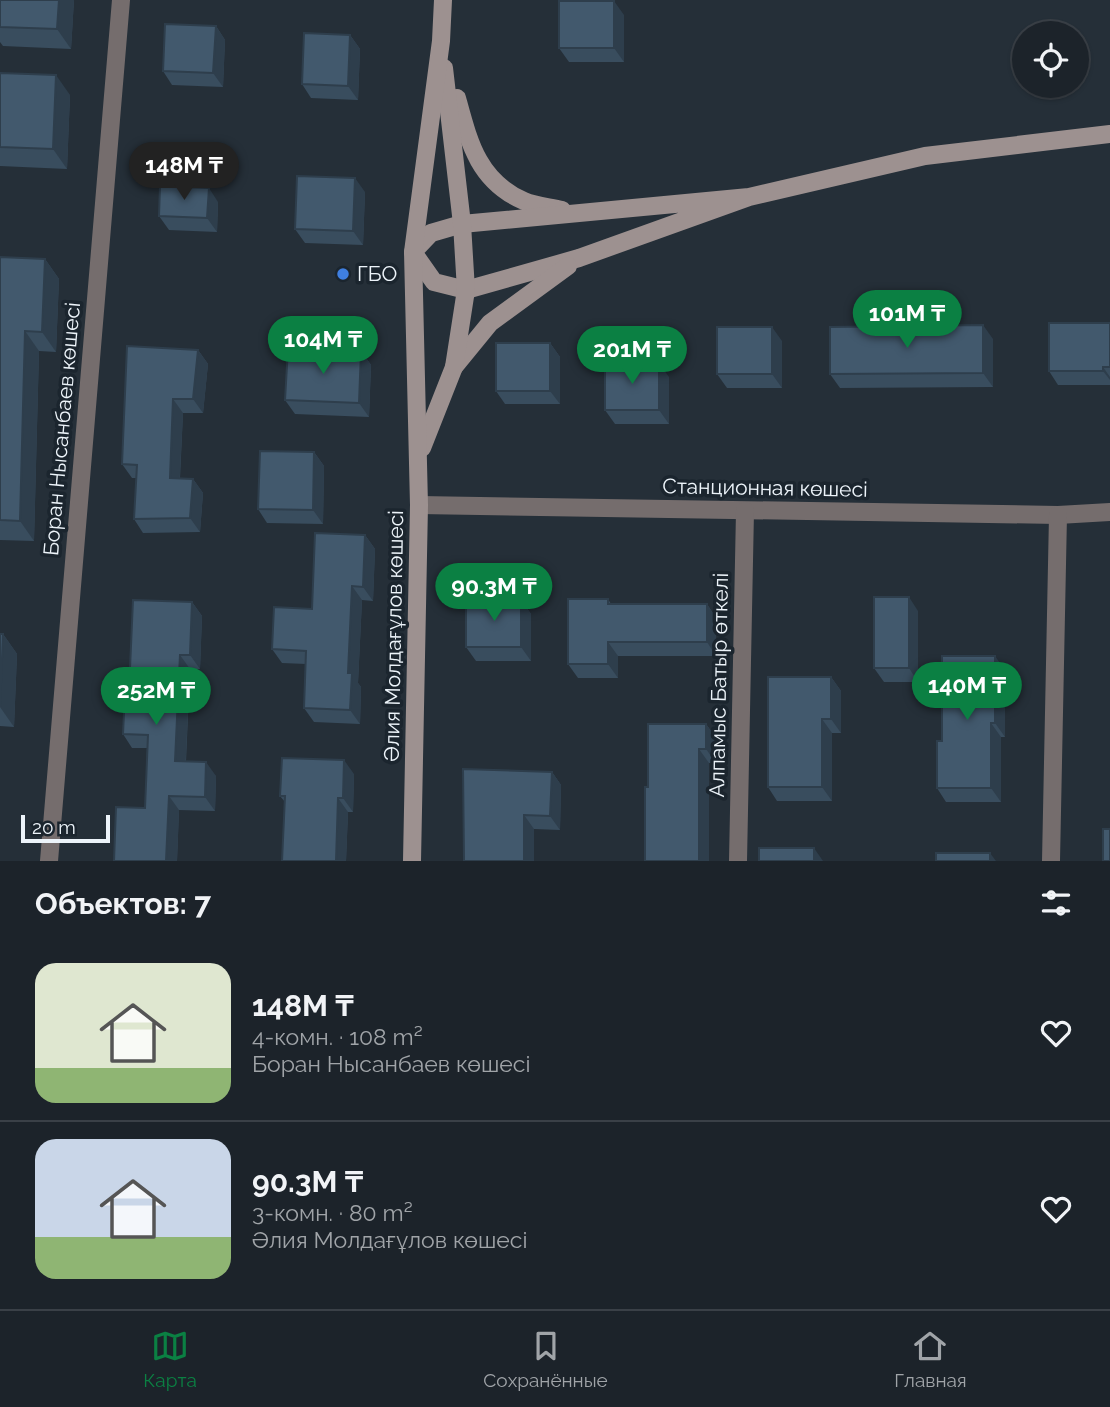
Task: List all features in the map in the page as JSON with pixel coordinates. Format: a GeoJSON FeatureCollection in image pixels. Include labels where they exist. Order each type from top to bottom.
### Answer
{"type":"FeatureCollection","features":[{"type":"Feature","properties":{"kind":"main road","name":"Әлия Молдағұлов көшесі"},"geometry":{"type":"LineString","coordinates":[[412,861],[419,455],[412,252],[441,41],[443,0]]}},
{"type":"Feature","properties":{"kind":"main road","name":"Әлия Молдағұлов көшесі"},"geometry":{"type":"LineString","coordinates":[[419,455],[454,367],[466,290],[462,224],[441,41]]}},
{"type":"Feature","properties":{"kind":"main road"},"geometry":{"type":"LineString","coordinates":[[441,41],[470,149],[495,184],[525,201],[577,214]]}},
{"type":"Feature","properties":{"kind":"main road"},"geometry":{"type":"LineString","coordinates":[[750,197],[462,224],[432,233],[412,252],[433,282],[466,290],[579,258],[750,197],[925,156],[1110,134]]}},
{"type":"Feature","properties":{"kind":"main road"},"geometry":{"type":"LineString","coordinates":[[454,367],[490,324],[579,258]]}},
{"type":"Feature","properties":{"kind":"street","name":"Боран Нысанбаев көшесі"},"geometry":{"type":"LineString","coordinates":[[49,861],[121,0]]}},
{"type":"Feature","properties":{"kind":"street","name":"Станционная көшесі"},"geometry":{"type":"LineString","coordinates":[[419,505],[1058,515],[1110,512]]}},
{"type":"Feature","properties":{"kind":"street","name":"Алпамыс Батыр өткелі"},"geometry":{"type":"LineString","coordinates":[[738,861],[745,511]]}},
{"type":"Feature","properties":{"kind":"street"},"geometry":{"type":"LineString","coordinates":[[1051,861],[1058,515]]}},
{"type":"Feature","properties":{"kind":"building"},"geometry":{"type":"Polygon","coordinates":[[[0,0],[59,0],[57,29],[0,27],[0,0]]]}},
{"type":"Feature","properties":{"kind":"building"},"geometry":{"type":"Polygon","coordinates":[[[559,1],[614,1],[614,48],[559,48],[559,1]]]}},
{"type":"Feature","properties":{"kind":"building"},"geometry":{"type":"Polygon","coordinates":[[[165,24],[216,26],[213,73],[163,71],[165,24]]]}},
{"type":"Feature","properties":{"kind":"building"},"geometry":{"type":"Polygon","coordinates":[[[304,33],[350,35],[348,86],[302,84],[304,33]]]}},
{"type":"Feature","properties":{"kind":"building"},"geometry":{"type":"Polygon","coordinates":[[[0,73],[56,75],[53,149],[0,147],[0,73]]]}},
{"type":"Feature","properties":{"kind":"building"},"geometry":{"type":"Polygon","coordinates":[[[297,176],[355,178],[353,231],[295,229],[297,176]]]}},
{"type":"Feature","properties":{"kind":"building"},"geometry":{"type":"Polygon","coordinates":[[[160,186],[209,188],[207,218],[159,216],[160,186]]]}},
{"type":"Feature","properties":{"kind":"building"},"geometry":{"type":"Polygon","coordinates":[[[0,257],[45,259],[42,332],[25,331],[20,521],[0,520],[0,257]]]}},
{"type":"Feature","properties":{"kind":"building"},"geometry":{"type":"Polygon","coordinates":[[[1049,323],[1110,323],[1110,367],[1103,367],[1103,371],[1049,371],[1049,323]]]}},
{"type":"Feature","properties":{"kind":"building"},"geometry":{"type":"Polygon","coordinates":[[[983,325],[983,373],[830,374],[830,327],[983,325]]]}},
{"type":"Feature","properties":{"kind":"building"},"geometry":{"type":"Polygon","coordinates":[[[717,327],[772,327],[772,374],[717,374],[717,327]]]}},
{"type":"Feature","properties":{"kind":"building"},"geometry":{"type":"Polygon","coordinates":[[[496,343],[550,343],[550,391],[496,391],[496,343]]]}},
{"type":"Feature","properties":{"kind":"building"},"geometry":{"type":"Polygon","coordinates":[[[127,346],[198,350],[193,399],[173,399],[170,478],[193,479],[190,518],[134,519],[137,465],[122,464],[127,346]]]}},
{"type":"Feature","properties":{"kind":"building"},"geometry":{"type":"Polygon","coordinates":[[[288,348],[361,351],[359,403],[285,400],[288,348]]]}},
{"type":"Feature","properties":{"kind":"building"},"geometry":{"type":"Polygon","coordinates":[[[605,363],[659,363],[659,410],[605,410],[605,363]]]}},
{"type":"Feature","properties":{"kind":"building"},"geometry":{"type":"Polygon","coordinates":[[[260,451],[314,452],[313,510],[258,509],[260,451]]]}},
{"type":"Feature","properties":{"kind":"building"},"geometry":{"type":"Polygon","coordinates":[[[315,533],[365,535],[363,587],[352,586],[348,673],[352,673],[350,710],[304,708],[306,651],[272,649],[274,607],[312,609],[315,533]]]}},
{"type":"Feature","properties":{"kind":"building"},"geometry":{"type":"Polygon","coordinates":[[[874,597],[909,597],[909,668],[874,668],[874,597]]]}},
{"type":"Feature","properties":{"kind":"building"},"geometry":{"type":"Polygon","coordinates":[[[568,599],[608,599],[608,604],[707,604],[707,642],[608,642],[608,664],[568,664],[568,599]]]}},
{"type":"Feature","properties":{"kind":"building"},"geometry":{"type":"Polygon","coordinates":[[[133,600],[192,602],[190,655],[180,655],[175,761],[206,762],[205,797],[169,796],[166,861],[114,861],[116,807],[145,808],[148,735],[123,734],[125,691],[129,691],[133,600]]]}},
{"type":"Feature","properties":{"kind":"building"},"geometry":{"type":"Polygon","coordinates":[[[466,600],[521,600],[521,647],[466,647],[466,600]]]}},
{"type":"Feature","properties":{"kind":"building"},"geometry":{"type":"Polygon","coordinates":[[[0,634],[3,634],[0,707],[0,634]]]}},
{"type":"Feature","properties":{"kind":"building"},"geometry":{"type":"Polygon","coordinates":[[[942,656],[995,656],[991,788],[937,788],[937,741],[942,741],[942,656]]]}},
{"type":"Feature","properties":{"kind":"building"},"geometry":{"type":"Polygon","coordinates":[[[768,677],[831,677],[831,719],[822,719],[822,787],[768,787],[768,677]]]}},
{"type":"Feature","properties":{"kind":"building"},"geometry":{"type":"Polygon","coordinates":[[[648,724],[706,724],[706,749],[699,749],[699,861],[645,861],[648,724]]]}},
{"type":"Feature","properties":{"kind":"building"},"geometry":{"type":"Polygon","coordinates":[[[282,758],[344,760],[343,798],[338,798],[336,861],[282,861],[285,796],[280,796],[282,758]]]}},
{"type":"Feature","properties":{"kind":"building"},"geometry":{"type":"Polygon","coordinates":[[[463,769],[552,772],[550,816],[524,815],[524,861],[464,861],[463,769]]]}},
{"type":"Feature","properties":{"kind":"building"},"geometry":{"type":"Polygon","coordinates":[[[1103,829],[1110,829],[1110,861],[1103,861],[1103,829]]]}},
{"type":"Feature","properties":{"kind":"building"},"geometry":{"type":"Polygon","coordinates":[[[759,848],[814,848],[814,861],[759,861],[759,848]]]}},
{"type":"Feature","properties":{"kind":"building"},"geometry":{"type":"Polygon","coordinates":[[[936,853],[990,853],[990,861],[936,861],[936,853]]]}},
{"type":"Feature","properties":{"kind":"place","name":"ГБО"},"geometry":{"type":"Point","coordinates":[343,274]}}]}
